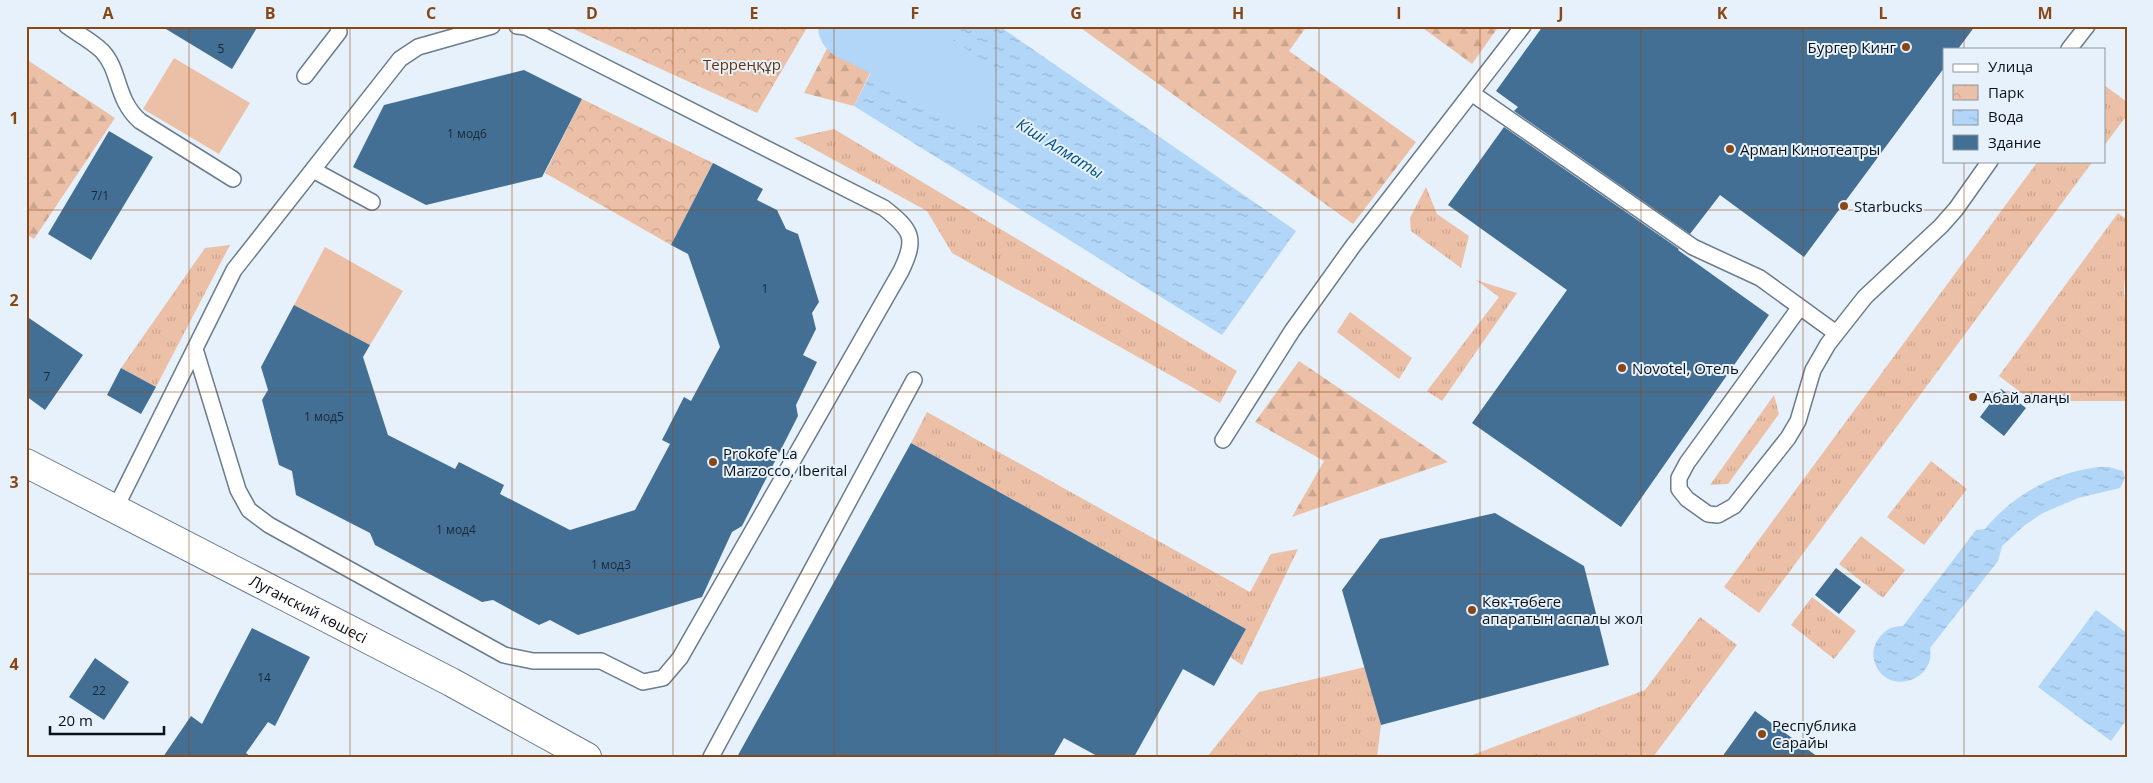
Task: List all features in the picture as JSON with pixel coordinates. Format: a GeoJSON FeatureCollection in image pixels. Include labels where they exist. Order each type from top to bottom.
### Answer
{"type":"FeatureCollection","features":[{"type":"Feature","properties":{"kind":"street","name":"Луганский көшесі"},"geometry":{"type":"LineString","coordinates":[[26,463],[451,682],[587,757]]}},
{"type":"Feature","properties":{"kind":"lane"},"geometry":{"type":"LineString","coordinates":[[67,26],[102,51],[111,65],[124,102],[130,112],[140,121],[233,179]]}},
{"type":"Feature","properties":{"kind":"lane"},"geometry":{"type":"LineString","coordinates":[[305,76],[339,32],[338,26]]}},
{"type":"Feature","properties":{"kind":"lane"},"geometry":{"type":"LineString","coordinates":[[115,509],[234,270],[400,59],[418,47],[492,26]]}},
{"type":"Feature","properties":{"kind":"lane"},"geometry":{"type":"LineString","coordinates":[[195,349],[238,490],[249,510],[269,525],[504,655],[533,661],[601,661],[642,682],[663,678],[680,658],[901,271],[909,253],[911,238],[900,221],[884,208],[526,27],[516,26]]}},
{"type":"Feature","properties":{"kind":"lane"},"geometry":{"type":"LineString","coordinates":[[1223,440],[1292,331],[1337,269],[1473,94],[1523,26]]}},
{"type":"Feature","properties":{"kind":"lane"},"geometry":{"type":"LineString","coordinates":[[2071,48],[2087,26]]}},
{"type":"Feature","properties":{"kind":"lane"},"geometry":{"type":"LineString","coordinates":[[1473,94],[1692,247],[1760,278],[1836,333]]}},
{"type":"Feature","properties":{"kind":"lane"},"geometry":{"type":"LineString","coordinates":[[1800,307],[1679,478],[1680,489],[1696,508],[1708,514],[1718,515],[1734,506],[1745,494],[1788,438],[1798,421],[1813,370],[1836,333],[1865,297],[1941,226],[1956,209],[1989,162]]}},
{"type":"Feature","properties":{"kind":"lane"},"geometry":{"type":"LineString","coordinates":[[313,170],[372,202]]}},
{"type":"Feature","properties":{"kind":"lane"},"geometry":{"type":"LineString","coordinates":[[712,757],[914,380]]}},
{"type":"Feature","properties":{"kind":"green space","name":"Терреңқұр"},"geometry":{"type":"Polygon","coordinates":[[[567,26],[808,26],[757,113],[567,26]]]}},
{"type":"Feature","properties":{"kind":"green space"},"geometry":{"type":"Polygon","coordinates":[[[1078,26],[1307,26],[1289,51],[1416,142],[1353,224],[1078,26]]]}},
{"type":"Feature","properties":{"kind":"green space"},"geometry":{"type":"Polygon","coordinates":[[[1420,26],[1499,26],[1472,64],[1420,26]]]}},
{"type":"Feature","properties":{"kind":"green space"},"geometry":{"type":"Polygon","coordinates":[[[831,41],[875,63],[854,106],[804,93],[831,41]]]}},
{"type":"Feature","properties":{"kind":"green space"},"geometry":{"type":"Polygon","coordinates":[[[174,58],[250,103],[219,154],[143,109],[174,58]]]}},
{"type":"Feature","properties":{"kind":"green space"},"geometry":{"type":"Polygon","coordinates":[[[26,59],[115,118],[34,239],[26,234],[26,59]]]}},
{"type":"Feature","properties":{"kind":"green space"},"geometry":{"type":"Polygon","coordinates":[[[2106,86],[2127,102],[2127,115],[2106,143],[2106,86]]]}},
{"type":"Feature","properties":{"kind":"green space"},"geometry":{"type":"Polygon","coordinates":[[[582,99],[713,163],[671,245],[545,173],[582,99]]]}},
{"type":"Feature","properties":{"kind":"green space"},"geometry":{"type":"Polygon","coordinates":[[[834,129],[1237,371],[1220,403],[952,253],[927,211],[794,138],[834,129]]]}},
{"type":"Feature","properties":{"kind":"green space"},"geometry":{"type":"Polygon","coordinates":[[[2037,162],[2092,162],[1759,613],[1724,587],[2037,162]]]}},
{"type":"Feature","properties":{"kind":"green space"},"geometry":{"type":"Polygon","coordinates":[[[1426,187],[1437,214],[1469,236],[1461,268],[1411,231],[1410,218],[1426,187]]]}},
{"type":"Feature","properties":{"kind":"green space"},"geometry":{"type":"Polygon","coordinates":[[[2118,213],[2127,220],[2124,290],[2127,308],[2127,401],[2032,401],[1999,376],[2118,213]]]}},
{"type":"Feature","properties":{"kind":"green space"},"geometry":{"type":"Polygon","coordinates":[[[230,245],[156,387],[121,368],[205,248],[230,245]]]}},
{"type":"Feature","properties":{"kind":"green space"},"geometry":{"type":"Polygon","coordinates":[[[325,247],[403,291],[370,345],[294,305],[325,247]]]}},
{"type":"Feature","properties":{"kind":"green space"},"geometry":{"type":"Polygon","coordinates":[[[1476,280],[1517,293],[1442,401],[1427,391],[1499,297],[1476,280]]]}},
{"type":"Feature","properties":{"kind":"green space"},"geometry":{"type":"Polygon","coordinates":[[[1350,312],[1412,358],[1399,379],[1337,332],[1350,312]]]}},
{"type":"Feature","properties":{"kind":"green space"},"geometry":{"type":"Polygon","coordinates":[[[1299,361],[1448,462],[1292,517],[1324,461],[1255,422],[1299,361]]]}},
{"type":"Feature","properties":{"kind":"green space"},"geometry":{"type":"Polygon","coordinates":[[[1774,395],[1779,414],[1728,484],[1710,485],[1774,395]]]}},
{"type":"Feature","properties":{"kind":"green space"},"geometry":{"type":"Polygon","coordinates":[[[927,412],[1250,592],[1271,554],[1298,549],[1242,665],[1230,657],[1246,629],[911,443],[927,412]]]}},
{"type":"Feature","properties":{"kind":"green space"},"geometry":{"type":"Polygon","coordinates":[[[1931,461],[1967,489],[1924,545],[1887,517],[1931,461]]]}},
{"type":"Feature","properties":{"kind":"green space"},"geometry":{"type":"Polygon","coordinates":[[[1861,536],[1905,570],[1883,598],[1839,564],[1861,536]]]}},
{"type":"Feature","properties":{"kind":"green space"},"geometry":{"type":"Polygon","coordinates":[[[1812,597],[1856,631],[1834,659],[1791,625],[1812,597]]]}},
{"type":"Feature","properties":{"kind":"green space"},"geometry":{"type":"Polygon","coordinates":[[[1700,617],[1737,645],[1653,757],[1467,757],[1645,690],[1700,617]]]}},
{"type":"Feature","properties":{"kind":"green space"},"geometry":{"type":"Polygon","coordinates":[[[1365,667],[1381,725],[1377,757],[1207,757],[1259,692],[1365,667]]]}},
{"type":"Feature","properties":{"kind":"water"},"geometry":{"type":"Polygon","coordinates":[[[895,26],[999,26],[1296,231],[1222,335],[854,106],[895,26]]]}},
{"type":"Feature","properties":{"kind":"water"},"geometry":{"type":"Polygon","coordinates":[[[2098,467],[2109,467],[2123,471],[2125,478],[2120,488],[2078,498],[2043,513],[2025,525],[2002,546],[1998,561],[1930,648],[1930,660],[1925,669],[1909,681],[1899,682],[1889,679],[1881,673],[1873,657],[1877,641],[1888,630],[1903,626],[1976,530],[1985,529],[2009,505],[2036,487],[2065,474],[2098,467]]]}},
{"type":"Feature","properties":{"kind":"water"},"geometry":{"type":"Polygon","coordinates":[[[2096,610],[2127,633],[2127,719],[2111,741],[2038,687],[2096,610]]]}},
{"type":"Feature","properties":{"kind":"building"},"geometry":{"type":"Polygon","coordinates":[[[161,26],[258,26],[232,69],[161,26]]]}},
{"type":"Feature","properties":{"kind":"building","name":"Арман Кинотеатры"},"geometry":{"type":"Polygon","coordinates":[[[1543,26],[1975,26],[1959,48],[1943,48],[1943,69],[1804,257],[1720,195],[1690,234],[1514,111],[1518,107],[1496,91],[1543,26]]]}},
{"type":"Feature","properties":{"kind":"building"},"geometry":{"type":"Polygon","coordinates":[[[524,70],[582,99],[542,177],[426,205],[353,167],[384,105],[524,70]]]}},
{"type":"Feature","properties":{"kind":"building","name":"Novotel, Отель"},"geometry":{"type":"Polygon","coordinates":[[[1504,127],[1679,249],[1769,315],[1621,527],[1472,423],[1567,290],[1448,205],[1504,127]]]}},
{"type":"Feature","properties":{"kind":"building"},"geometry":{"type":"Polygon","coordinates":[[[109,131],[153,157],[91,260],[48,234],[109,131]]]}},
{"type":"Feature","properties":{"kind":"building"},"geometry":{"type":"Polygon","coordinates":[[[713,163],[763,189],[757,200],[777,210],[786,229],[798,234],[819,302],[812,313],[816,329],[803,355],[817,362],[796,405],[798,416],[742,526],[732,532],[702,597],[578,635],[550,620],[539,625],[493,600],[482,602],[375,545],[370,533],[296,495],[292,471],[279,465],[262,400],[268,390],[261,367],[294,305],[370,345],[363,357],[388,435],[455,469],[459,462],[504,485],[500,494],[570,530],[635,510],[670,444],[662,440],[684,397],[691,401],[720,347],[688,254],[671,245],[713,163]]]}},
{"type":"Feature","properties":{"kind":"building"},"geometry":{"type":"Polygon","coordinates":[[[26,316],[83,355],[45,410],[26,396],[26,316]]]}},
{"type":"Feature","properties":{"kind":"building"},"geometry":{"type":"Polygon","coordinates":[[[121,368],[156,387],[141,414],[107,395],[121,368]]]}},
{"type":"Feature","properties":{"kind":"building"},"geometry":{"type":"Polygon","coordinates":[[[2001,389],[2026,408],[2004,436],[1980,417],[2001,389]]]}},
{"type":"Feature","properties":{"kind":"building"},"geometry":{"type":"Polygon","coordinates":[[[911,443],[1246,629],[1214,686],[1183,669],[1134,757],[1099,757],[1064,738],[1053,757],[737,757],[911,443]]]}},
{"type":"Feature","properties":{"kind":"building","name":"Көк-төбеге апаратын аспалы жол"},"geometry":{"type":"Polygon","coordinates":[[[1495,513],[1584,566],[1609,665],[1381,725],[1342,590],[1380,539],[1495,513]]]}},
{"type":"Feature","properties":{"kind":"building"},"geometry":{"type":"Polygon","coordinates":[[[1836,568],[1861,587],[1839,614],[1815,595],[1836,568]]]}},
{"type":"Feature","properties":{"kind":"building"},"geometry":{"type":"Polygon","coordinates":[[[252,628],[310,657],[275,726],[268,722],[246,753],[251,757],[163,757],[191,716],[202,724],[252,628]]]}},
{"type":"Feature","properties":{"kind":"building"},"geometry":{"type":"Polygon","coordinates":[[[95,658],[129,682],[104,720],[69,697],[95,658]]]}},
{"type":"Feature","properties":{"kind":"building","name":"Республика Сарайы"},"geometry":{"type":"Polygon","coordinates":[[[1755,711],[1818,757],[1722,757],[1755,711]]]}},
{"type":"Feature","properties":{"kind":"waterway","name":"Кіші Алматы"},"geometry":{"type":"LineString","coordinates":[[852,26],[924,62],[965,89]]}},
{"type":"Feature","properties":{"kind":"place","name":"Бургер Кинг"},"geometry":{"type":"Point","coordinates":[1906,47]}},
{"type":"Feature","properties":{"kind":"place","name":"Арман Кинотеатры"},"geometry":{"type":"Point","coordinates":[1730,149]}},
{"type":"Feature","properties":{"kind":"place","name":"Starbucks"},"geometry":{"type":"Point","coordinates":[1844,206]}},
{"type":"Feature","properties":{"kind":"place","name":"Novotel, Отель"},"geometry":{"type":"Point","coordinates":[1622,368]}},
{"type":"Feature","properties":{"kind":"place","name":"Абай алаңы"},"geometry":{"type":"Point","coordinates":[1973,397]}},
{"type":"Feature","properties":{"kind":"place","name":"Prokofe La Marzocco, Iberital"},"geometry":{"type":"Point","coordinates":[713,462]}},
{"type":"Feature","properties":{"kind":"place","name":"Көк-төбеге апаратын аспалы жол"},"geometry":{"type":"Point","coordinates":[1472,610]}},
{"type":"Feature","properties":{"kind":"place","name":"Республика Сарайы"},"geometry":{"type":"Point","coordinates":[1762,734]}}]}
